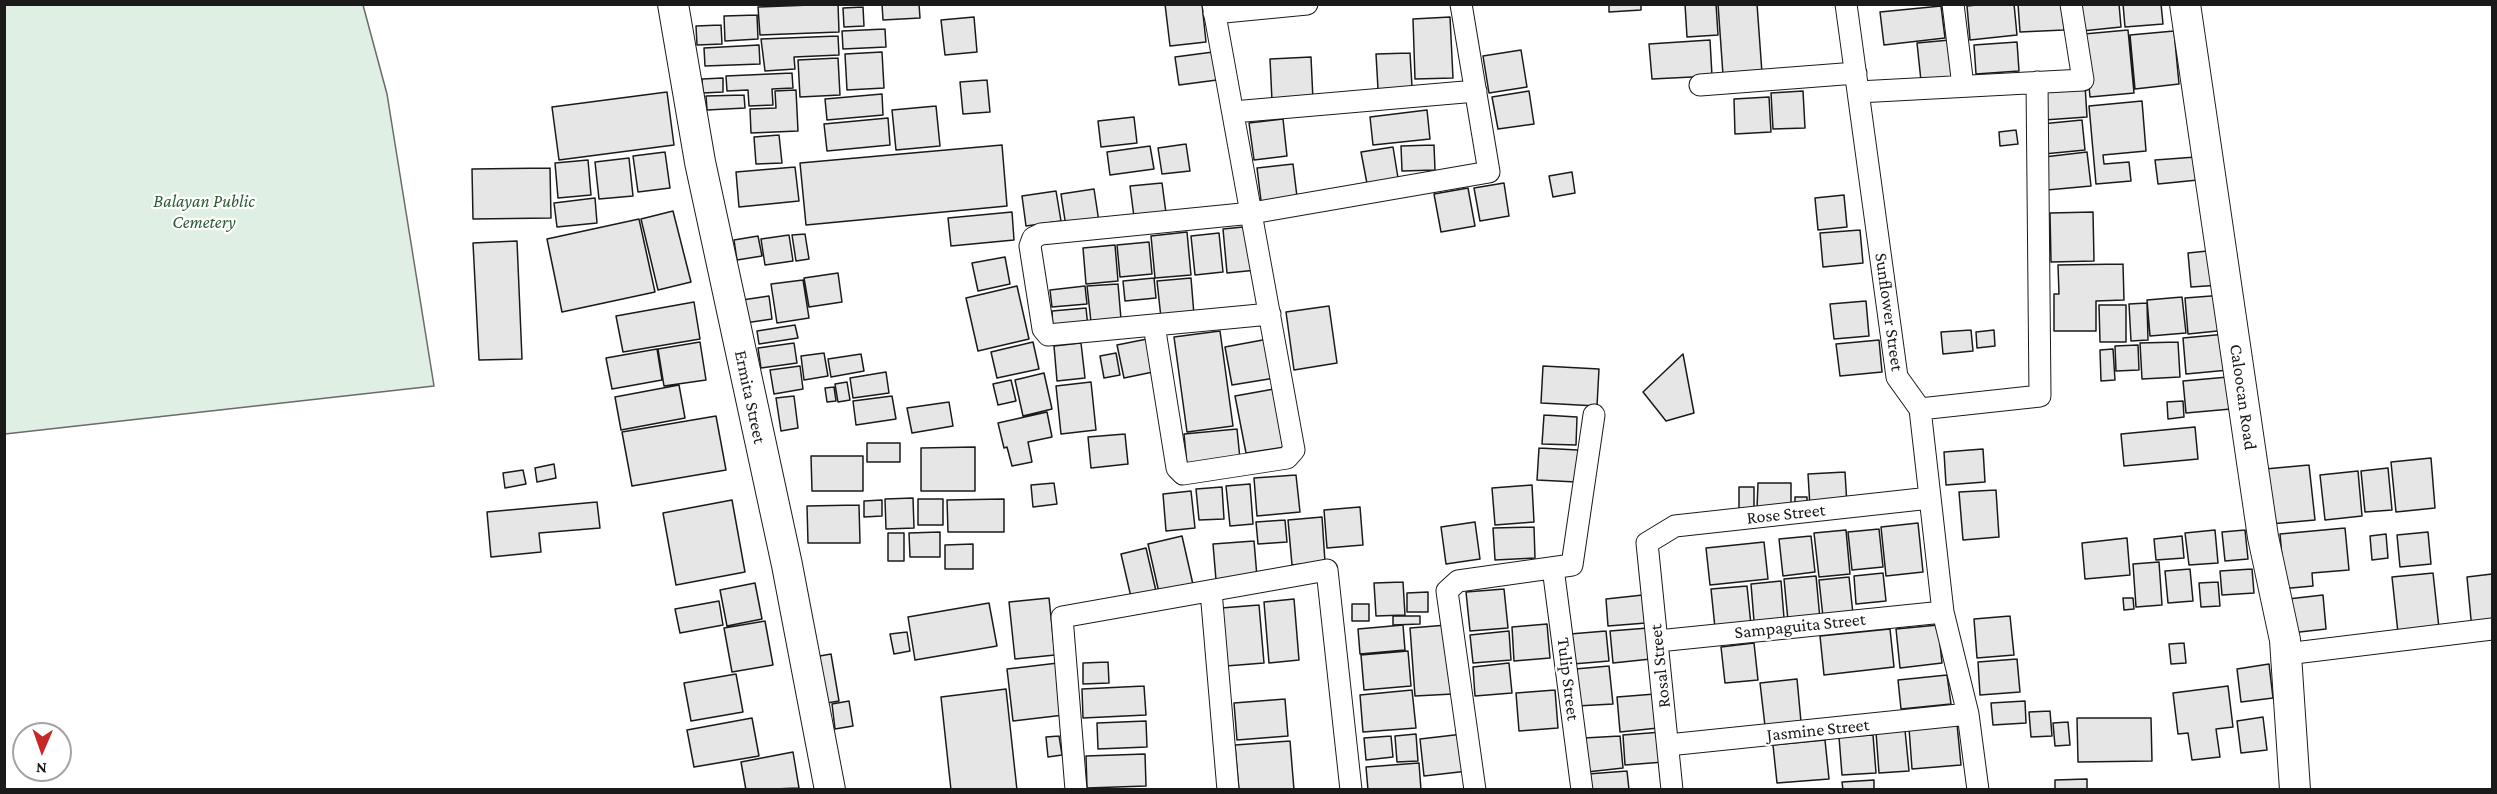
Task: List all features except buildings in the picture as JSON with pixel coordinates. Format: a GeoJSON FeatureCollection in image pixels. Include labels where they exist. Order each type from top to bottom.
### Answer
{"type":"FeatureCollection","features":[{"type":"Feature","properties":{"kind":"main road","name":"Ermita Street"},"geometry":{"type":"LineString","coordinates":[[673,4],[700,162],[787,565],[830,789]]}},
{"type":"Feature","properties":{"kind":"main road","name":"Caloocan Road"},"geometry":{"type":"LineString","coordinates":[[2185,4],[2263,537],[2285,640],[2295,789]]}},
{"type":"Feature","properties":{"kind":"street"},"geometry":{"type":"LineString","coordinates":[[1154,325],[1177,468],[1183,474],[1287,458],[1294,450],[1213,9],[1307,4]]}},
{"type":"Feature","properties":{"kind":"street"},"geometry":{"type":"LineString","coordinates":[[1270,314],[1048,335],[1043,329],[1030,246],[1033,238],[1058,232],[1252,213],[1490,172],[1461,4]]}},
{"type":"Feature","properties":{"kind":"street","name":"Sunflower Street"},"geometry":{"type":"LineString","coordinates":[[1846,4],[1897,377],[1920,409],[1943,612],[1968,714],[1978,789]]}},
{"type":"Feature","properties":{"kind":"street"},"geometry":{"type":"LineString","coordinates":[[1953,4],[1963,86]]}},
{"type":"Feature","properties":{"kind":"street"},"geometry":{"type":"LineString","coordinates":[[1700,86],[1857,82],[1963,86],[2083,80],[2071,4]]}},
{"type":"Feature","properties":{"kind":"street"},"geometry":{"type":"LineString","coordinates":[[1920,409],[2040,396],[2037,82]]}},
{"type":"Feature","properties":{"kind":"street"},"geometry":{"type":"LineString","coordinates":[[1233,112],[1476,91]]}},
{"type":"Feature","properties":{"kind":"street"},"geometry":{"type":"LineString","coordinates":[[1475,789],[1447,591],[1458,581],[1572,565],[1594,415]]}},
{"type":"Feature","properties":{"kind":"street","name":"Rose Street"},"geometry":{"type":"LineString","coordinates":[[1647,543],[1675,526],[1930,498]]}},
{"type":"Feature","properties":{"kind":"street","name":"Rosal Street"},"geometry":{"type":"LineString","coordinates":[[1647,543],[1672,789]]}},
{"type":"Feature","properties":{"kind":"street","name":"Tulip Street"},"geometry":{"type":"LineString","coordinates":[[1553,567],[1582,789]]}},
{"type":"Feature","properties":{"kind":"street"},"geometry":{"type":"LineString","coordinates":[[1076,789],[1062,617],[1327,570],[1351,789]]}},
{"type":"Feature","properties":{"kind":"street"},"geometry":{"type":"LineString","coordinates":[[1211,591],[1228,789]]}},
{"type":"Feature","properties":{"kind":"street","name":"Sampaguita Street"},"geometry":{"type":"LineString","coordinates":[[1658,641],[1943,612]]}},
{"type":"Feature","properties":{"kind":"street"},"geometry":{"type":"LineString","coordinates":[[2286,654],[2493,629]]}},
{"type":"Feature","properties":{"kind":"street","name":"Jasmine Street"},"geometry":{"type":"LineString","coordinates":[[1668,745],[1968,714]]}},
{"type":"Feature","properties":{"kind":"green space","name":"Balayan Public Cemetery"},"geometry":{"type":"Polygon","coordinates":[[[4,5],[363,5],[387,94],[434,386],[5,434],[4,5]]]}}]}
